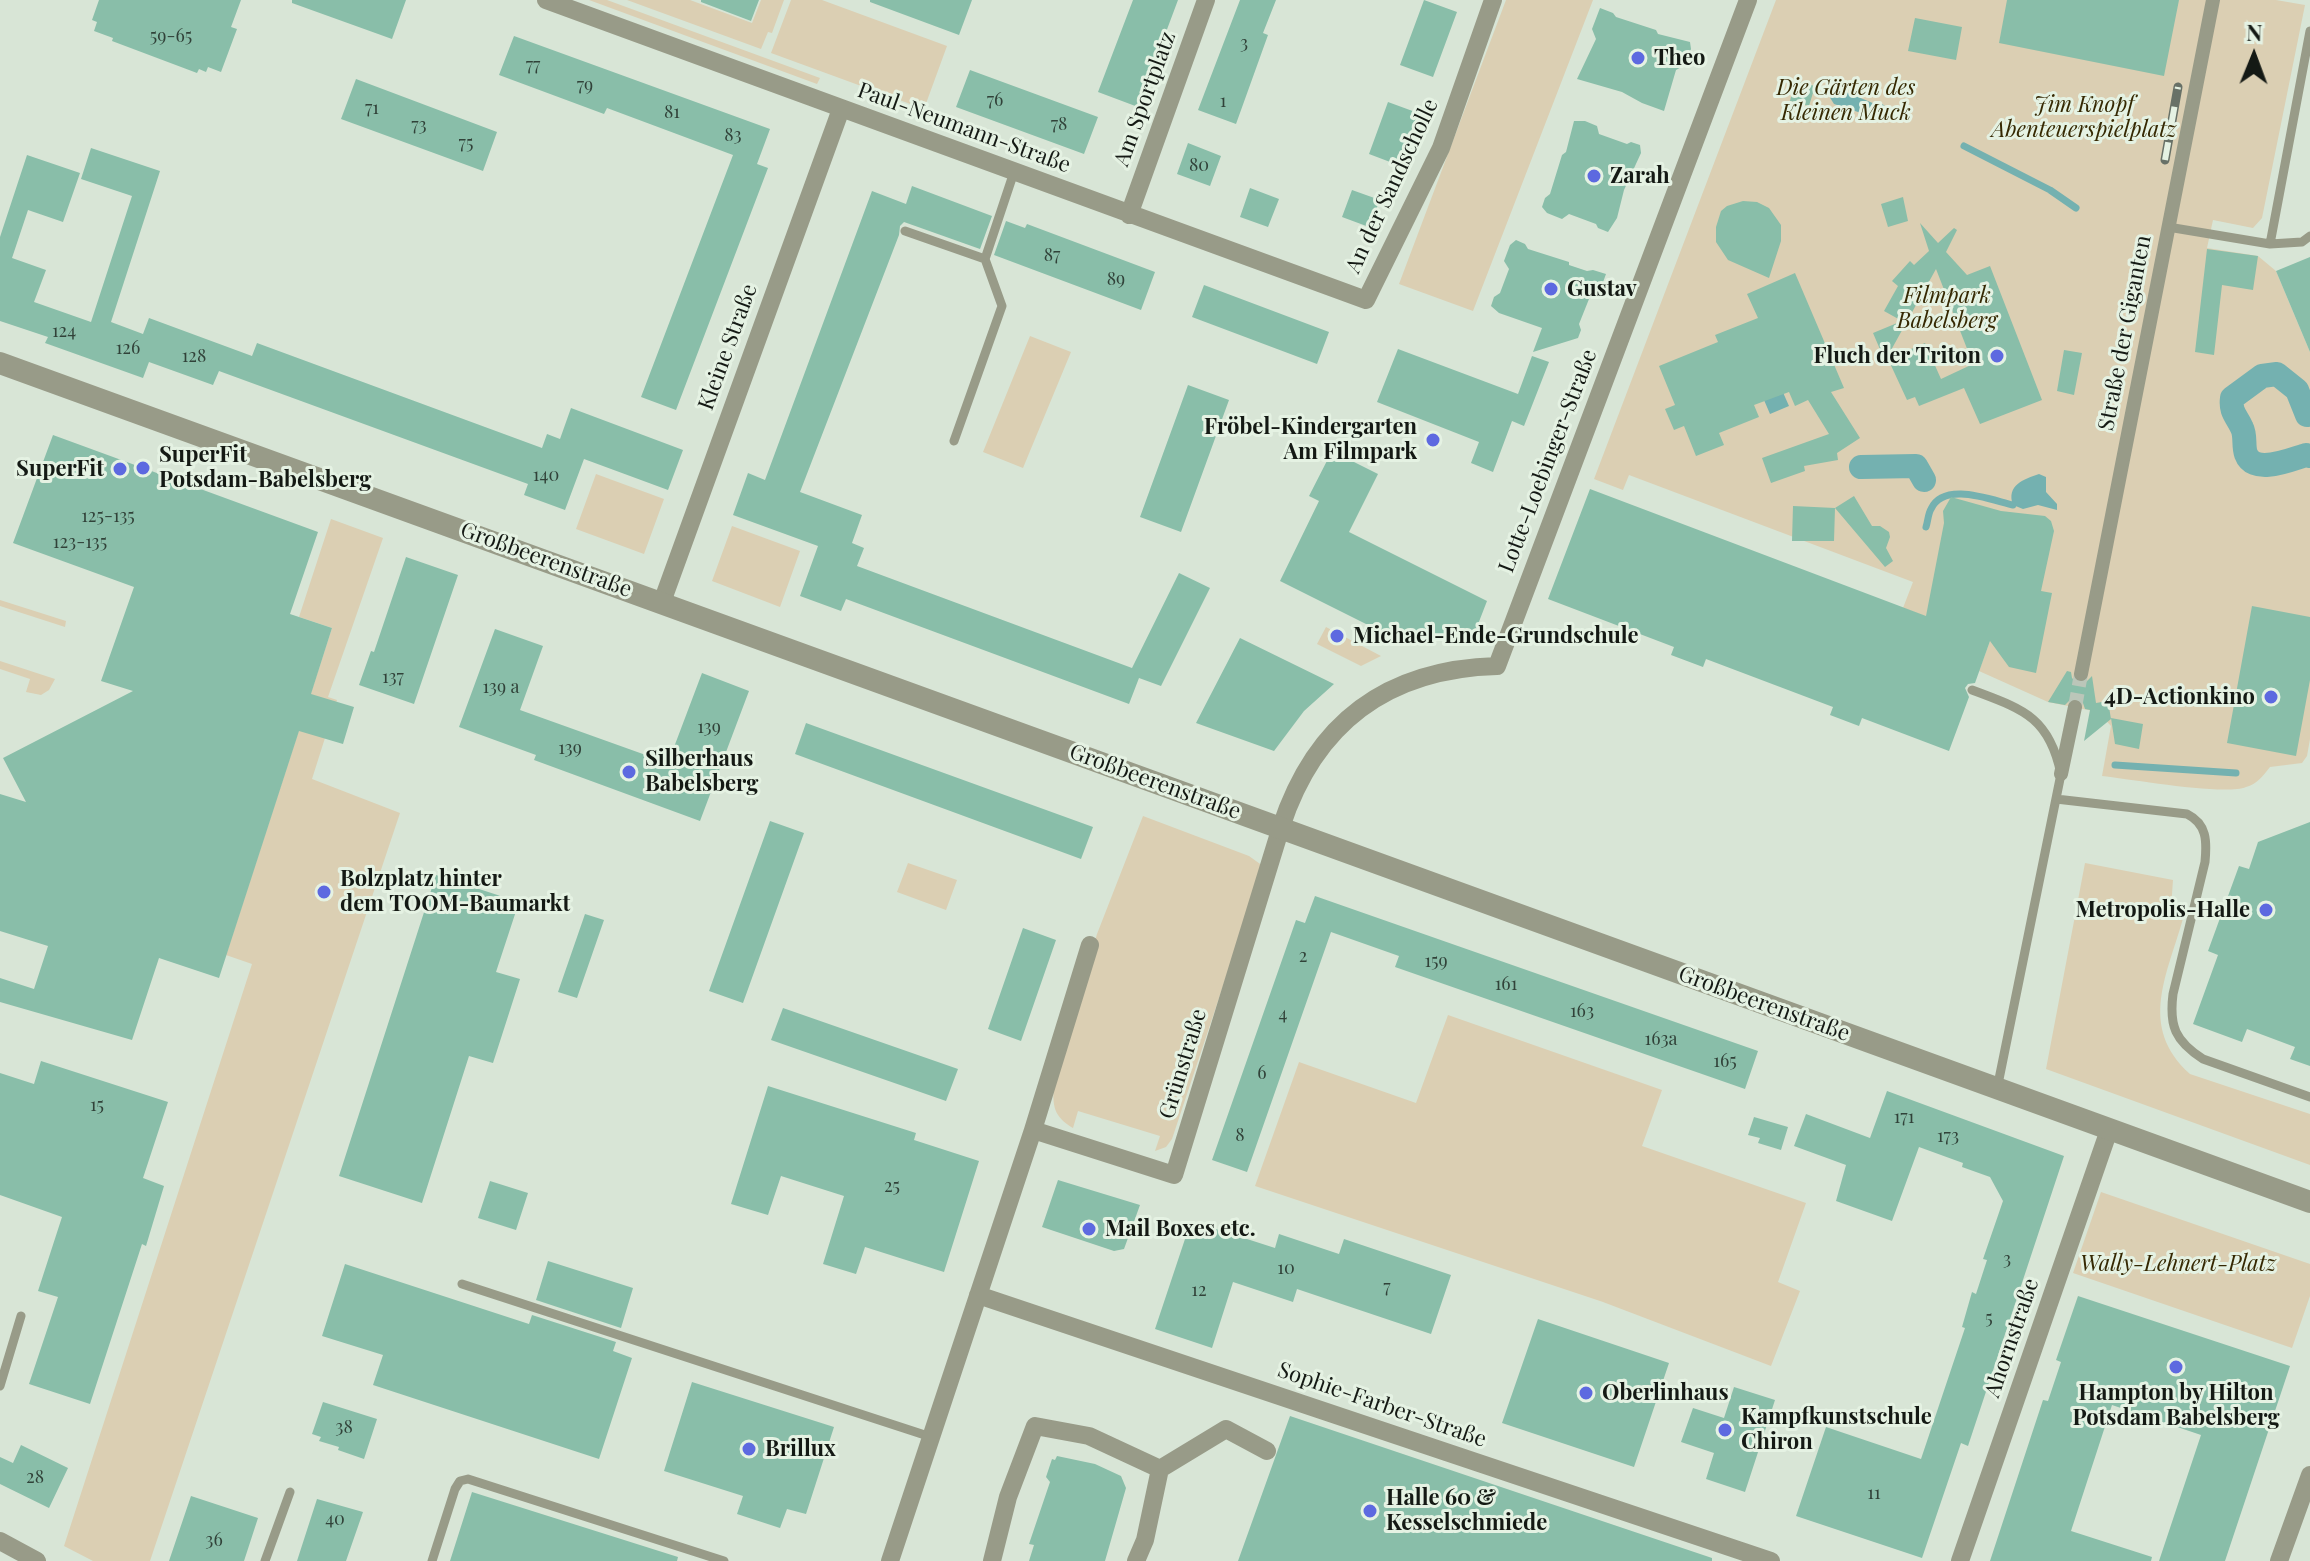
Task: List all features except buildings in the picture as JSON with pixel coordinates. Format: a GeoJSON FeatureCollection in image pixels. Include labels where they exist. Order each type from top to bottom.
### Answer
{"type":"FeatureCollection","features":[{"type":"Feature","properties":{"kind":"street","name":"Paul-Neumann-Straße"},"geometry":{"type":"LineString","coordinates":[[546,0],[1366,300]]}},
{"type":"Feature","properties":{"kind":"street","name":"Am Sportplatz"},"geometry":{"type":"LineString","coordinates":[[1129,215],[1206,0]]}},
{"type":"Feature","properties":{"kind":"street","name":"An der Sandscholle"},"geometry":{"type":"LineString","coordinates":[[1366,300],[1441,148],[1493,0]]}},
{"type":"Feature","properties":{"kind":"street","name":"Lotte-Loebinger-Straße"},"geometry":{"type":"LineString","coordinates":[[1281,827],[1303,772],[1329,737],[1361,708],[1387,691],[1422,677],[1468,667],[1497,666],[1748,0]]}},
{"type":"Feature","properties":{"kind":"street","name":"Straße der Giganten"},"geometry":{"type":"LineString","coordinates":[[2081,674],[2213,0]]}},
{"type":"Feature","properties":{"kind":"street","name":"Kleine Straße"},"geometry":{"type":"LineString","coordinates":[[662,602],[841,109]]}},
{"type":"Feature","properties":{"kind":"street","name":"Großbeerenstraße"},"geometry":{"type":"LineString","coordinates":[[0,363],[2310,1202]]}},
{"type":"Feature","properties":{"kind":"street"},"geometry":{"type":"LineString","coordinates":[[2061,774],[2075,707]]}},
{"type":"Feature","properties":{"kind":"street","name":"Grünstraße"},"geometry":{"type":"LineString","coordinates":[[1033,1130],[1174,1175],[1281,827]]}},
{"type":"Feature","properties":{"kind":"street"},"geometry":{"type":"LineString","coordinates":[[890,1561],[1033,1130],[1090,945]]}},
{"type":"Feature","properties":{"kind":"street","name":"Ahornstraße"},"geometry":{"type":"LineString","coordinates":[[1960,1561],[2109,1130]]}},
{"type":"Feature","properties":{"kind":"street","name":"Sophie-Farber-Straße"},"geometry":{"type":"LineString","coordinates":[[978,1295],[1771,1561]]}},
{"type":"Feature","properties":{"kind":"street"},"geometry":{"type":"LineString","coordinates":[[992,1561],[1008,1497],[1035,1426],[1089,1436],[1160,1469]]}},
{"type":"Feature","properties":{"kind":"street"},"geometry":{"type":"LineString","coordinates":[[1136,1561],[1145,1540],[1160,1469],[1226,1429],[1267,1451]]}},
{"type":"Feature","properties":{"kind":"street"},"geometry":{"type":"LineString","coordinates":[[2279,1561],[2310,1475]]}},
{"type":"Feature","properties":{"kind":"street"},"geometry":{"type":"LineString","coordinates":[[0,1541],[37,1561]]}},
{"type":"Feature","properties":{"kind":"lane"},"geometry":{"type":"LineString","coordinates":[[2270,244],[2310,31]]}},
{"type":"Feature","properties":{"kind":"lane"},"geometry":{"type":"LineString","coordinates":[[954,441],[1002,306],[985,259],[1014,172]]}},
{"type":"Feature","properties":{"kind":"lane"},"geometry":{"type":"LineString","coordinates":[[2168,227],[2270,244],[2302,242],[2310,236]]}},
{"type":"Feature","properties":{"kind":"lane"},"geometry":{"type":"LineString","coordinates":[[905,231],[985,259]]}},
{"type":"Feature","properties":{"kind":"lane"},"geometry":{"type":"LineString","coordinates":[[1972,690],[2023,709],[2033,717],[2048,738],[2061,774],[1997,1089]]}},
{"type":"Feature","properties":{"kind":"lane"},"geometry":{"type":"LineString","coordinates":[[2056,799],[2187,814],[2197,818],[2204,829],[2205,862],[2173,994],[2171,1014],[2177,1036],[2203,1059],[2310,1097]]}},
{"type":"Feature","properties":{"kind":"lane"},"geometry":{"type":"LineString","coordinates":[[462,1284],[931,1437]]}},
{"type":"Feature","properties":{"kind":"lane"},"geometry":{"type":"LineString","coordinates":[[0,1386],[21,1316]]}},
{"type":"Feature","properties":{"kind":"lane"},"geometry":{"type":"LineString","coordinates":[[432,1561],[455,1489],[460,1481],[468,1479],[552,1503],[724,1561]]}},
{"type":"Feature","properties":{"kind":"lane"},"geometry":{"type":"LineString","coordinates":[[265,1561],[290,1492]]}},
{"type":"Feature","properties":{"kind":"green space"},"geometry":{"type":"Polygon","coordinates":[[[589,0],[607,0],[820,78],[817,84],[589,0]]]}},
{"type":"Feature","properties":{"kind":"green space"},"geometry":{"type":"Polygon","coordinates":[[[627,0],[690,0],[752,23],[761,0],[784,0],[772,33],[768,32],[761,49],[627,0]]]}},
{"type":"Feature","properties":{"kind":"green space"},"geometry":{"type":"Polygon","coordinates":[[[791,0],[822,0],[947,46],[924,109],[771,53],[791,0]]]}},
{"type":"Feature","properties":{"kind":"green space"},"geometry":{"type":"Polygon","coordinates":[[[1506,0],[1593,0],[1473,311],[1399,284],[1506,0]]]}},
{"type":"Feature","properties":{"kind":"green space","name":"Filmpark Babelsberg"},"geometry":{"type":"Polygon","coordinates":[[[1776,0],[2276,0],[2305,5],[2262,218],[2253,228],[2213,220],[2207,248],[2258,256],[2276,271],[2310,352],[2310,739],[2307,756],[2302,763],[2270,767],[2253,784],[2235,789],[2218,790],[2102,776],[2111,726],[2098,712],[2048,702],[1979,671],[1990,641],[1903,608],[1913,582],[1629,475],[1623,490],[1594,479],[1776,0]]]}},
{"type":"Feature","properties":{"kind":"green space"},"geometry":{"type":"Polygon","coordinates":[[[1030,336],[1071,352],[1023,468],[983,452],[1030,336]]]}},
{"type":"Feature","properties":{"kind":"green space"},"geometry":{"type":"Polygon","coordinates":[[[596,474],[664,499],[644,554],[576,529],[596,474]]]}},
{"type":"Feature","properties":{"kind":"green space"},"geometry":{"type":"Polygon","coordinates":[[[331,519],[383,538],[328,697],[337,700],[312,779],[400,813],[150,1561],[93,1561],[64,1546],[252,964],[226,955],[332,628],[299,617],[331,519]]]}},
{"type":"Feature","properties":{"kind":"green space"},"geometry":{"type":"Polygon","coordinates":[[[732,526],[800,551],[780,607],[712,581],[732,526]]]}},
{"type":"Feature","properties":{"kind":"green space"},"geometry":{"type":"Polygon","coordinates":[[[0,600],[66,621],[65,627],[0,606],[0,600]]]}},
{"type":"Feature","properties":{"kind":"green space"},"geometry":{"type":"Polygon","coordinates":[[[1326,627],[1381,656],[1361,666],[1317,644],[1326,627]]]}},
{"type":"Feature","properties":{"kind":"green space"},"geometry":{"type":"Polygon","coordinates":[[[0,661],[55,679],[49,690],[41,695],[26,692],[30,679],[0,669],[0,661]]]}},
{"type":"Feature","properties":{"kind":"green space"},"geometry":{"type":"Polygon","coordinates":[[[1143,816],[1249,856],[1263,866],[1172,1139],[1166,1147],[1155,1151],[1160,1136],[1078,1111],[1073,1128],[1058,1115],[1053,1099],[1054,1084],[1097,934],[1143,816]]]}},
{"type":"Feature","properties":{"kind":"green space"},"geometry":{"type":"Polygon","coordinates":[[[908,863],[957,880],[946,910],[897,892],[908,863]]]}},
{"type":"Feature","properties":{"kind":"green space"},"geometry":{"type":"Polygon","coordinates":[[[2085,863],[2173,880],[2171,908],[2184,915],[2161,999],[2164,1037],[2174,1056],[2190,1074],[2310,1114],[2310,1165],[2046,1069],[2085,863]]]}},
{"type":"Feature","properties":{"kind":"green space"},"geometry":{"type":"Polygon","coordinates":[[[1448,1015],[1662,1090],[1642,1146],[1806,1203],[1778,1282],[1800,1291],[1771,1366],[1603,1302],[1255,1186],[1299,1062],[1416,1103],[1448,1015]]]}},
{"type":"Feature","properties":{"kind":"green space","name":"Wally-Lehnert-Platz"},"geometry":{"type":"Polygon","coordinates":[[[2101,1192],[2310,1264],[2310,1296],[2292,1348],[2073,1273],[2101,1192]]]}},
{"type":"Feature","properties":{"kind":"water"},"geometry":{"type":"Polygon","coordinates":[[[1839,89],[1875,104],[1881,103],[1886,107],[1885,115],[1879,119],[1834,104],[1829,96],[1833,90],[1839,89]]]}},
{"type":"Feature","properties":{"kind":"water"},"geometry":{"type":"Polygon","coordinates":[[[1755,329],[1789,406],[1770,414],[1737,337],[1755,329]]]}},
{"type":"Feature","properties":{"kind":"water"},"geometry":{"type":"Polygon","coordinates":[[[2039,474],[2046,477],[2046,492],[2057,504],[2057,510],[2038,505],[2023,509],[2013,505],[2011,498],[2014,488],[2039,474]]]}},
{"type":"Feature","properties":{"kind":"waterway"},"geometry":{"type":"LineString","coordinates":[[1964,146],[2050,190],[2076,208]]}},
{"type":"Feature","properties":{"kind":"waterway"},"geometry":{"type":"LineString","coordinates":[[2307,415],[2297,390],[2277,374],[2262,376],[2232,398],[2233,411],[2243,431],[2245,451],[2250,461],[2265,465],[2310,456]]}},
{"type":"Feature","properties":{"kind":"waterway"},"geometry":{"type":"LineString","coordinates":[[1861,467],[1916,466],[1924,480]]}},
{"type":"Feature","properties":{"kind":"waterway"},"geometry":{"type":"LineString","coordinates":[[1926,527],[1931,509],[1946,496],[1969,495],[2013,505]]}},
{"type":"Feature","properties":{"kind":"waterway"},"geometry":{"type":"LineString","coordinates":[[2115,765],[2236,773]]}},
{"type":"Feature","properties":{"kind":"tunnel"},"geometry":{"type":"LineString","coordinates":[[2075,707],[2081,674]]}},
{"type":"Feature","properties":{"kind":"railway"},"geometry":{"type":"LineString","coordinates":[[2165,160],[2178,87]]}},
{"type":"Feature","properties":{"kind":"place","name":"Theo"},"geometry":{"type":"Point","coordinates":[1638,58]}},
{"type":"Feature","properties":{"kind":"place","name":"Zarah"},"geometry":{"type":"Point","coordinates":[1594,176]}},
{"type":"Feature","properties":{"kind":"place","name":"Gustav"},"geometry":{"type":"Point","coordinates":[1551,289]}},
{"type":"Feature","properties":{"kind":"place","name":"Fluch der Triton"},"geometry":{"type":"Point","coordinates":[1997,356]}},
{"type":"Feature","properties":{"kind":"place","name":"Fröbel-Kindergarten Am Filmpark"},"geometry":{"type":"Point","coordinates":[1433,440]}},
{"type":"Feature","properties":{"kind":"place","name":"SuperFit Potsdam-Babelsberg"},"geometry":{"type":"Point","coordinates":[143,468]}},
{"type":"Feature","properties":{"kind":"place","name":"SuperFit"},"geometry":{"type":"Point","coordinates":[120,469]}},
{"type":"Feature","properties":{"kind":"place","name":"Michael-Ende-Grundschule"},"geometry":{"type":"Point","coordinates":[1337,636]}},
{"type":"Feature","properties":{"kind":"place","name":"4D-Actionkino"},"geometry":{"type":"Point","coordinates":[2271,697]}},
{"type":"Feature","properties":{"kind":"place","name":"Silberhaus Babelsberg"},"geometry":{"type":"Point","coordinates":[629,772]}},
{"type":"Feature","properties":{"kind":"place","name":"Bolzplatz hinter dem TOOM-Baumarkt"},"geometry":{"type":"Point","coordinates":[324,892]}},
{"type":"Feature","properties":{"kind":"place","name":"Metropolis-Halle"},"geometry":{"type":"Point","coordinates":[2266,910]}},
{"type":"Feature","properties":{"kind":"place","name":"Mail Boxes etc."},"geometry":{"type":"Point","coordinates":[1089,1229]}},
{"type":"Feature","properties":{"kind":"place","name":"Hampton by Hilton Potsdam Babelsberg"},"geometry":{"type":"Point","coordinates":[2176,1367]}},
{"type":"Feature","properties":{"kind":"place","name":"Oberlinhaus"},"geometry":{"type":"Point","coordinates":[1586,1393]}},
{"type":"Feature","properties":{"kind":"place","name":"Kampfkunstschule Chiron"},"geometry":{"type":"Point","coordinates":[1725,1430]}},
{"type":"Feature","properties":{"kind":"place","name":"Brillux"},"geometry":{"type":"Point","coordinates":[749,1449]}},
{"type":"Feature","properties":{"kind":"place","name":"Halle 60 & Kesselschmiede"},"geometry":{"type":"Point","coordinates":[1370,1511]}},
{"type":"Feature","properties":{"kind":"park label","name":"Die Gärten des Kleinen Muck"},"geometry":{"type":"Point","coordinates":[1846,100]}},
{"type":"Feature","properties":{"kind":"park label","name":"Jim Knopf Abenteuerspielplatz"},"geometry":{"type":"Point","coordinates":[2084,118]}}]}
